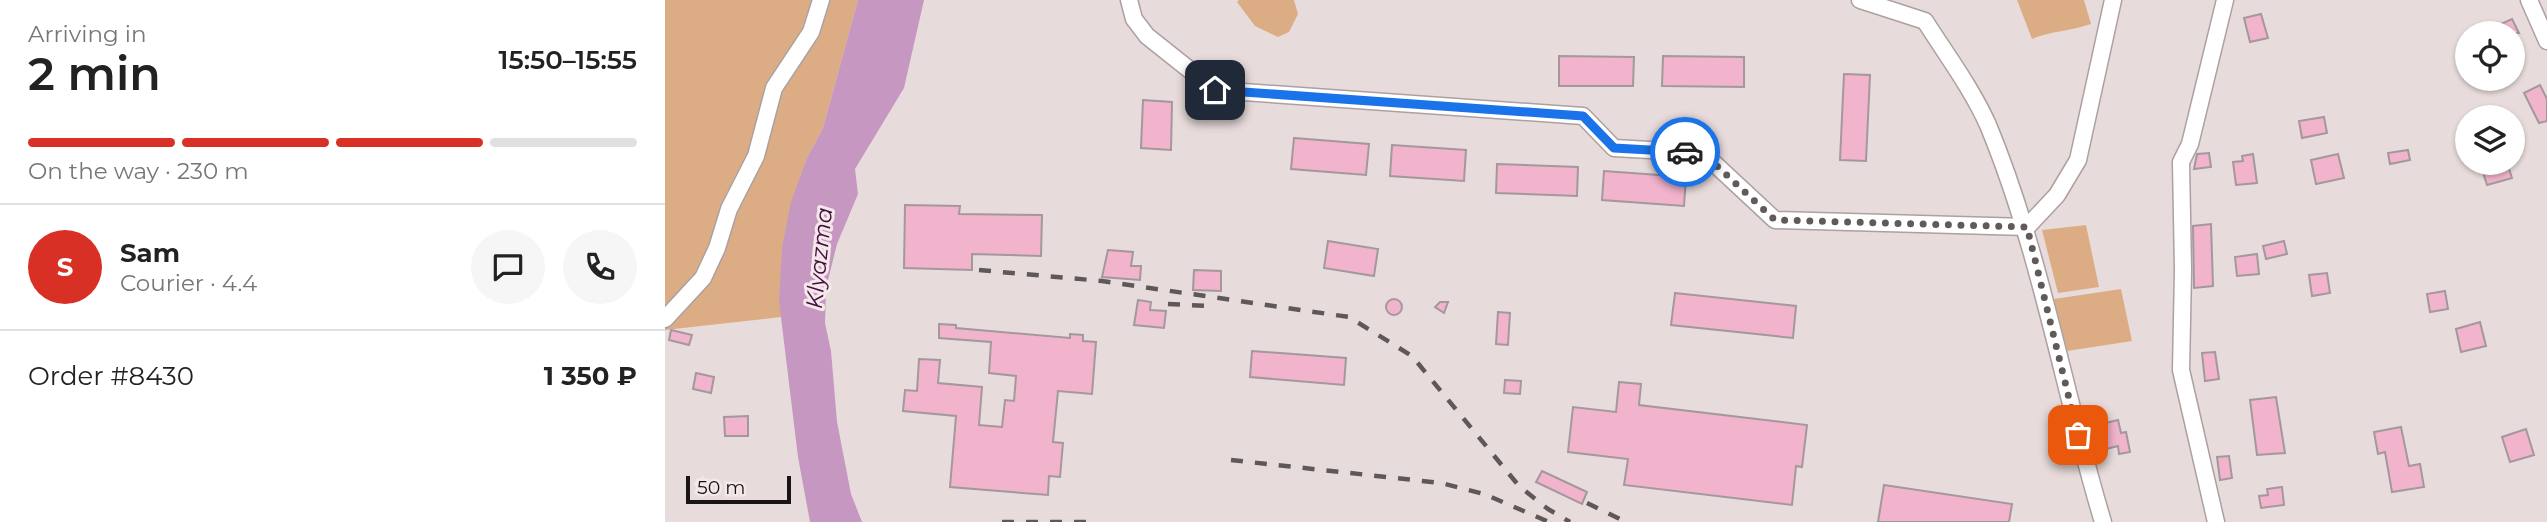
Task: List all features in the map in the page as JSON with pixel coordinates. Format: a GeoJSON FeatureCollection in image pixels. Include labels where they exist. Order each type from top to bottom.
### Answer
{"type":"FeatureCollection","features":[{"type":"Feature","properties":{"kind":"street"},"geometry":{"type":"LineString","coordinates":[[665,318],[703,278],[717,248],[729,209],[756,156],[774,88],[811,32],[821,0]]}},
{"type":"Feature","properties":{"kind":"street"},"geometry":{"type":"LineString","coordinates":[[1860,0],[1925,21],[1986,122],[2027,227],[2084,458],[2103,522]]}},
{"type":"Feature","properties":{"kind":"street"},"geometry":{"type":"LineString","coordinates":[[1130,5],[1147,36],[1215,90],[1583,116],[1614,148],[1703,153],[1775,220],[2027,227],[2057,195],[2078,160],[2113,0]]}},
{"type":"Feature","properties":{"kind":"street"},"geometry":{"type":"LineString","coordinates":[[2216,522],[2181,370],[2181,162],[2190,144],[2225,0]]}},
{"type":"Feature","properties":{"kind":"street"},"geometry":{"type":"LineString","coordinates":[[2529,0],[2547,41]]}},
{"type":"Feature","properties":{"kind":"shaded area"},"geometry":{"type":"Polygon","coordinates":[[[665,0],[858,0],[823,128],[807,158],[782,247],[781,317],[665,330],[665,0]]]}},
{"type":"Feature","properties":{"kind":"shaded area"},"geometry":{"type":"Polygon","coordinates":[[[1294,0],[1298,14],[1289,32],[1278,37],[1255,26],[1237,2],[1294,0]]]}},
{"type":"Feature","properties":{"kind":"shaded area"},"geometry":{"type":"Polygon","coordinates":[[[2017,0],[2084,0],[2091,24],[2032,39],[2017,0]]]}},
{"type":"Feature","properties":{"kind":"shaded area"},"geometry":{"type":"Polygon","coordinates":[[[2086,225],[2099,287],[2058,293],[2042,230],[2086,225]]]}},
{"type":"Feature","properties":{"kind":"shaded area"},"geometry":{"type":"Polygon","coordinates":[[[2121,289],[2132,341],[2067,351],[2054,299],[2121,289]]]}},
{"type":"Feature","properties":{"kind":"water","name":"Klyazma"},"geometry":{"type":"Polygon","coordinates":[[[858,0],[924,0],[904,88],[855,169],[858,194],[837,244],[826,288],[825,323],[831,351],[837,422],[851,494],[862,522],[810,522],[798,457],[779,301],[782,247],[791,202],[807,158],[823,128],[858,0]]]}},
{"type":"Feature","properties":{"kind":"building"},"geometry":{"type":"Polygon","coordinates":[[[2261,14],[2268,38],[2250,42],[2244,18],[2261,14]]]}},
{"type":"Feature","properties":{"kind":"building"},"geometry":{"type":"Polygon","coordinates":[[[1559,56],[1634,57],[1633,86],[1559,86],[1559,56]]]}},
{"type":"Feature","properties":{"kind":"building"},"geometry":{"type":"Polygon","coordinates":[[[1663,56],[1744,57],[1744,87],[1662,86],[1663,56]]]}},
{"type":"Feature","properties":{"kind":"building"},"geometry":{"type":"Polygon","coordinates":[[[1844,74],[1870,75],[1866,161],[1840,160],[1844,74]]]}},
{"type":"Feature","properties":{"kind":"building"},"geometry":{"type":"Polygon","coordinates":[[[2540,85],[2547,99],[2547,121],[2539,123],[2524,93],[2540,85]]]}},
{"type":"Feature","properties":{"kind":"building"},"geometry":{"type":"Polygon","coordinates":[[[1143,100],[1172,102],[1171,150],[1141,148],[1143,100]]]}},
{"type":"Feature","properties":{"kind":"building"},"geometry":{"type":"Polygon","coordinates":[[[2324,117],[2327,133],[2302,138],[2299,121],[2324,117]]]}},
{"type":"Feature","properties":{"kind":"building"},"geometry":{"type":"Polygon","coordinates":[[[1294,138],[1369,144],[1366,175],[1291,169],[1294,138]]]}},
{"type":"Feature","properties":{"kind":"building"},"geometry":{"type":"Polygon","coordinates":[[[1392,145],[1466,150],[1464,181],[1390,176],[1392,145]]]}},
{"type":"Feature","properties":{"kind":"building"},"geometry":{"type":"Polygon","coordinates":[[[2408,150],[2410,160],[2390,164],[2388,153],[2408,150]]]}},
{"type":"Feature","properties":{"kind":"building"},"geometry":{"type":"Polygon","coordinates":[[[2209,153],[2211,167],[2194,169],[2197,154],[2209,153]]]}},
{"type":"Feature","properties":{"kind":"building"},"geometry":{"type":"Polygon","coordinates":[[[2253,154],[2257,183],[2236,185],[2233,162],[2243,161],[2242,156],[2253,154]]]}},
{"type":"Feature","properties":{"kind":"building"},"geometry":{"type":"Polygon","coordinates":[[[2338,154],[2344,178],[2316,184],[2311,160],[2338,154]]]}},
{"type":"Feature","properties":{"kind":"building"},"geometry":{"type":"Polygon","coordinates":[[[1497,164],[1578,167],[1577,196],[1496,193],[1497,164]]]}},
{"type":"Feature","properties":{"kind":"building"},"geometry":{"type":"Polygon","coordinates":[[[1604,171],[1686,177],[1684,206],[1602,200],[1604,171]]]}},
{"type":"Feature","properties":{"kind":"building"},"geometry":{"type":"Polygon","coordinates":[[[2484,175],[2511,175],[2512,178],[2487,185],[2484,175]]]}},
{"type":"Feature","properties":{"kind":"building"},"geometry":{"type":"Polygon","coordinates":[[[905,205],[960,206],[959,214],[1042,215],[1041,256],[972,254],[972,270],[904,268],[905,205]]]}},
{"type":"Feature","properties":{"kind":"building"},"geometry":{"type":"Polygon","coordinates":[[[2211,224],[2213,286],[2194,288],[2193,226],[2211,224]]]}},
{"type":"Feature","properties":{"kind":"building"},"geometry":{"type":"Polygon","coordinates":[[[1328,241],[1378,249],[1374,276],[1324,268],[1328,241]]]}},
{"type":"Feature","properties":{"kind":"building"},"geometry":{"type":"Polygon","coordinates":[[[2284,241],[2287,254],[2266,259],[2263,246],[2284,241]]]}},
{"type":"Feature","properties":{"kind":"building"},"geometry":{"type":"Polygon","coordinates":[[[1108,250],[1133,252],[1131,266],[1141,266],[1140,280],[1102,277],[1108,250]]]}},
{"type":"Feature","properties":{"kind":"building"},"geometry":{"type":"Polygon","coordinates":[[[2257,254],[2259,274],[2237,276],[2235,257],[2257,254]]]}},
{"type":"Feature","properties":{"kind":"building"},"geometry":{"type":"Polygon","coordinates":[[[1194,270],[1221,271],[1221,291],[1193,290],[1194,270]]]}},
{"type":"Feature","properties":{"kind":"building"},"geometry":{"type":"Polygon","coordinates":[[[2327,273],[2330,293],[2312,296],[2309,275],[2327,273]]]}},
{"type":"Feature","properties":{"kind":"building"},"geometry":{"type":"Polygon","coordinates":[[[2445,291],[2448,309],[2430,312],[2427,294],[2445,291]]]}},
{"type":"Feature","properties":{"kind":"building"},"geometry":{"type":"Polygon","coordinates":[[[1675,293],[1796,306],[1793,338],[1671,325],[1675,293]]]}},
{"type":"Feature","properties":{"kind":"building"},"geometry":{"type":"Polygon","coordinates":[[[1391,299],[1397,299],[1402,307],[1400,313],[1391,315],[1386,310],[1386,304],[1391,299]]]}},
{"type":"Feature","properties":{"kind":"building"},"geometry":{"type":"Polygon","coordinates":[[[1138,300],[1151,302],[1150,310],[1166,311],[1164,328],[1134,325],[1138,300]]]}},
{"type":"Feature","properties":{"kind":"building"},"geometry":{"type":"Polygon","coordinates":[[[1440,302],[1448,302],[1444,313],[1435,307],[1440,302]]]}},
{"type":"Feature","properties":{"kind":"building"},"geometry":{"type":"Polygon","coordinates":[[[1498,312],[1510,313],[1508,345],[1496,344],[1498,312]]]}},
{"type":"Feature","properties":{"kind":"building"},"geometry":{"type":"Polygon","coordinates":[[[2480,322],[2486,346],[2461,352],[2456,329],[2480,322]]]}},
{"type":"Feature","properties":{"kind":"building"},"geometry":{"type":"Polygon","coordinates":[[[939,324],[956,325],[956,328],[1070,338],[1070,334],[1083,335],[1083,341],[1096,342],[1092,394],[1058,391],[1053,442],[1063,443],[1060,477],[1049,476],[1048,495],[950,487],[956,416],[903,411],[905,390],[917,391],[919,359],[940,360],[938,383],[982,387],[979,425],[1002,427],[1005,400],[1014,401],[1016,376],[989,373],[991,342],[939,338],[939,324]]]}},
{"type":"Feature","properties":{"kind":"building"},"geometry":{"type":"Polygon","coordinates":[[[671,330],[692,335],[689,345],[669,340],[671,330]]]}},
{"type":"Feature","properties":{"kind":"building"},"geometry":{"type":"Polygon","coordinates":[[[1252,351],[1346,358],[1344,385],[1250,377],[1252,351]]]}},
{"type":"Feature","properties":{"kind":"building"},"geometry":{"type":"Polygon","coordinates":[[[2215,352],[2219,379],[2205,381],[2202,353],[2215,352]]]}},
{"type":"Feature","properties":{"kind":"building"},"geometry":{"type":"Polygon","coordinates":[[[696,373],[714,377],[711,393],[693,389],[696,373]]]}},
{"type":"Feature","properties":{"kind":"building"},"geometry":{"type":"Polygon","coordinates":[[[1505,380],[1521,381],[1520,394],[1504,393],[1505,380]]]}},
{"type":"Feature","properties":{"kind":"building"},"geometry":{"type":"Polygon","coordinates":[[[1619,382],[1641,384],[1639,405],[1807,425],[1802,467],[1796,466],[1792,505],[1624,485],[1628,459],[1568,452],[1573,407],[1616,412],[1619,382]]]}},
{"type":"Feature","properties":{"kind":"building"},"geometry":{"type":"Polygon","coordinates":[[[2276,397],[2285,453],[2257,455],[2250,400],[2276,397]]]}},
{"type":"Feature","properties":{"kind":"building"},"geometry":{"type":"Polygon","coordinates":[[[748,416],[748,436],[725,436],[724,417],[748,416]]]}},
{"type":"Feature","properties":{"kind":"building"},"geometry":{"type":"Polygon","coordinates":[[[2118,420],[2121,433],[2126,432],[2130,452],[2119,454],[2118,446],[2102,450],[2097,425],[2118,420]]]}},
{"type":"Feature","properties":{"kind":"building"},"geometry":{"type":"Polygon","coordinates":[[[2401,427],[2409,466],[2420,464],[2424,487],[2392,492],[2385,452],[2378,454],[2374,432],[2401,427]]]}},
{"type":"Feature","properties":{"kind":"building"},"geometry":{"type":"Polygon","coordinates":[[[2526,429],[2534,455],[2510,462],[2502,437],[2526,429]]]}},
{"type":"Feature","properties":{"kind":"building"},"geometry":{"type":"Polygon","coordinates":[[[2229,456],[2232,478],[2220,480],[2217,457],[2229,456]]]}},
{"type":"Feature","properties":{"kind":"building"},"geometry":{"type":"Polygon","coordinates":[[[1542,471],[1587,492],[1582,504],[1536,482],[1542,471]]]}},
{"type":"Feature","properties":{"kind":"building"},"geometry":{"type":"Polygon","coordinates":[[[1884,485],[2012,504],[2009,522],[1878,522],[1884,485]]]}},
{"type":"Feature","properties":{"kind":"building"},"geometry":{"type":"Polygon","coordinates":[[[2282,487],[2284,505],[2261,508],[2259,496],[2268,495],[2267,489],[2282,487]]]}},
{"type":"Feature","properties":{"kind":"railway"},"geometry":{"type":"LineString","coordinates":[[979,270],[1102,281],[1349,317],[1412,356],[1519,486],[1570,522]]}},
{"type":"Feature","properties":{"kind":"railway"},"geometry":{"type":"LineString","coordinates":[[1168,304],[1209,306]]}},
{"type":"Feature","properties":{"kind":"railway"},"geometry":{"type":"LineString","coordinates":[[1231,460],[1441,483],[1484,494],[1549,522]]}},
{"type":"Feature","properties":{"kind":"railway"},"geometry":{"type":"LineString","coordinates":[[1587,503],[1626,522]]}},
{"type":"Feature","properties":{"kind":"railway"},"geometry":{"type":"LineString","coordinates":[[1002,522],[1088,522]]}},
{"type":"Feature","properties":{"kind":"way so far"},"geometry":{"type":"LineString","coordinates":[[1685,152],[1703,153],[1775,220],[2027,227],[2078,435]]}},
{"type":"Feature","properties":{"kind":"route"},"geometry":{"type":"LineString","coordinates":[[1215,90],[1583,116],[1614,148],[1685,152]]}}]}
